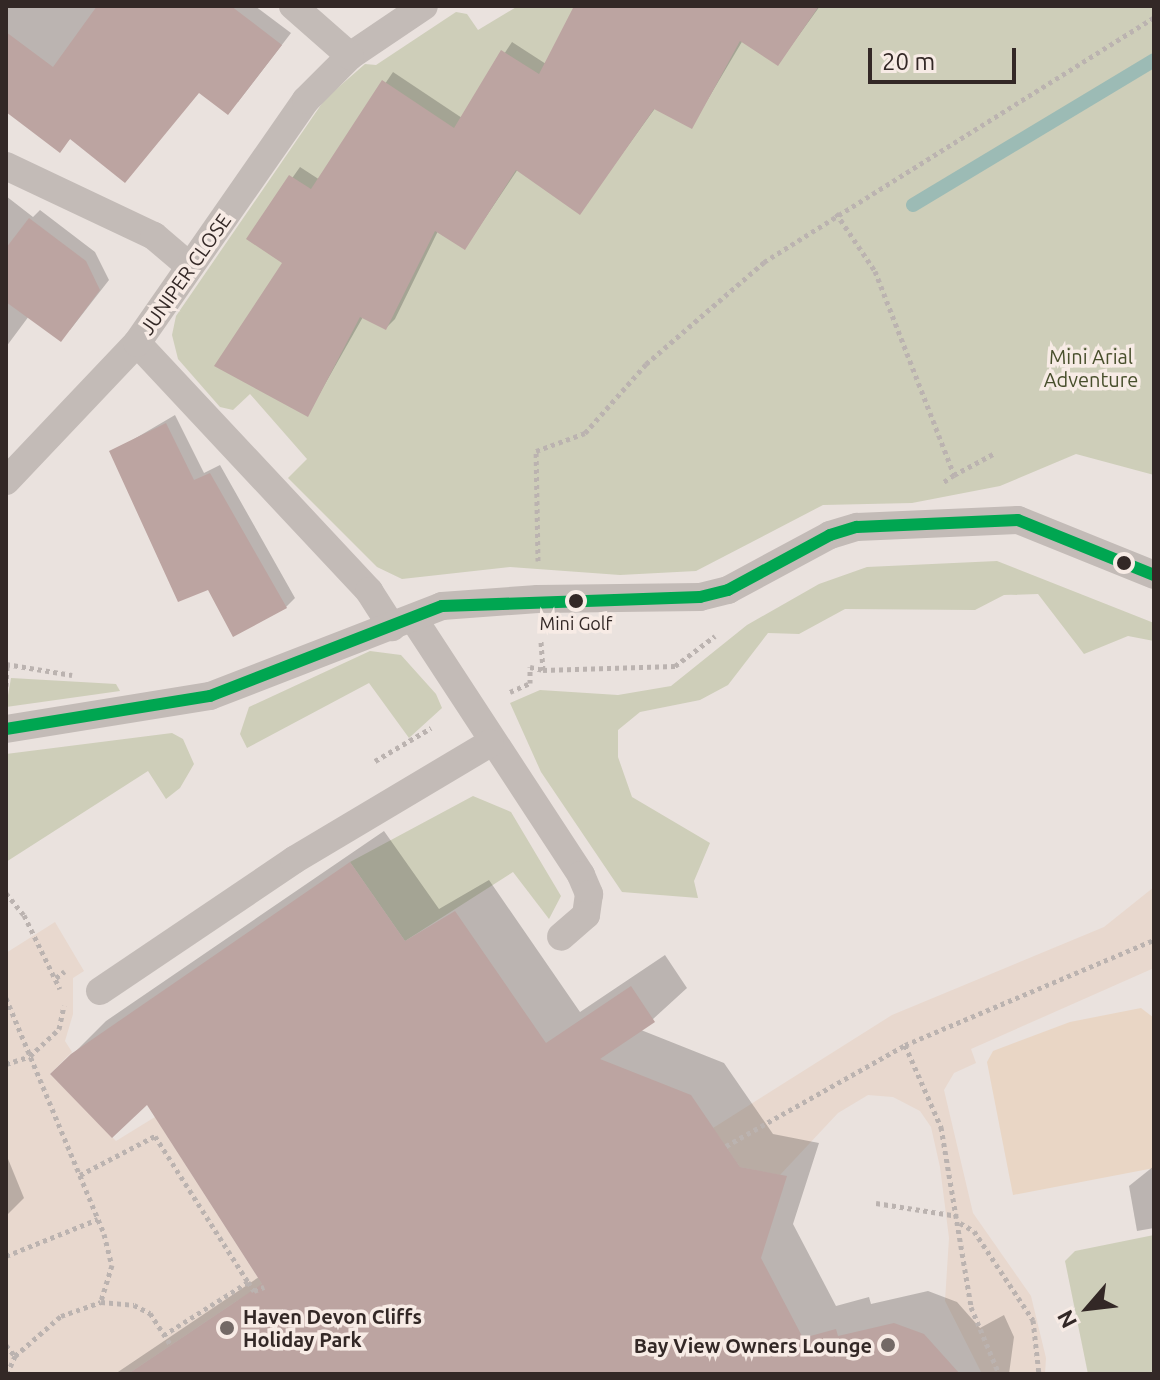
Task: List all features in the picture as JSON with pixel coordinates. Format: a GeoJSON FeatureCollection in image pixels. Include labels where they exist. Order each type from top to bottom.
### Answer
{"type":"FeatureCollection","features":[{"type":"Feature","properties":{"kind":"lane"},"geometry":{"type":"LineString","coordinates":[[293,6],[350,56]]}},
{"type":"Feature","properties":{"kind":"lane","name":"JUNIPER CLOSE"},"geometry":{"type":"LineString","coordinates":[[6,481],[137,343],[188,265],[306,100],[350,56],[424,6]]}},
{"type":"Feature","properties":{"kind":"lane"},"geometry":{"type":"LineString","coordinates":[[6,166],[154,236],[188,265]]}},
{"type":"Feature","properties":{"kind":"lane"},"geometry":{"type":"LineString","coordinates":[[137,343],[402,623],[490,743],[581,875],[589,894],[586,915],[561,937]]}},
{"type":"Feature","properties":{"kind":"lane"},"geometry":{"type":"LineString","coordinates":[[6,729],[210,696],[442,606],[538,599],[700,597],[728,590],[830,535],[857,527],[1018,520],[1154,575]]}},
{"type":"Feature","properties":{"kind":"lane"},"geometry":{"type":"LineString","coordinates":[[100,991],[294,860],[490,743]]}},
{"type":"Feature","properties":{"kind":"path"},"geometry":{"type":"LineString","coordinates":[[538,599],[536,451],[585,433],[646,364],[764,262],[836,213],[1154,17]]}},
{"type":"Feature","properties":{"kind":"path"},"geometry":{"type":"LineString","coordinates":[[836,213],[875,271],[953,472],[995,453]]}},
{"type":"Feature","properties":{"kind":"path"},"geometry":{"type":"LineString","coordinates":[[543,670],[675,666],[718,633]]}},
{"type":"Feature","properties":{"kind":"path"},"geometry":{"type":"LineString","coordinates":[[6,686],[7,664]]}},
{"type":"Feature","properties":{"kind":"path"},"geometry":{"type":"LineString","coordinates":[[6,893],[24,915],[64,999],[59,1029],[30,1056],[6,1064]]}},
{"type":"Feature","properties":{"kind":"path"},"geometry":{"type":"LineString","coordinates":[[726,1146],[905,1045],[1154,940]]}},
{"type":"Feature","properties":{"kind":"path"},"geometry":{"type":"LineString","coordinates":[[6,998],[98,1219],[112,1265],[101,1302]]}},
{"type":"Feature","properties":{"kind":"path"},"geometry":{"type":"LineString","coordinates":[[905,1045],[941,1127],[959,1220],[971,1307],[999,1374]]}},
{"type":"Feature","properties":{"kind":"path"},"geometry":{"type":"LineString","coordinates":[[80,1175],[155,1136],[254,1291],[264,1287]]}},
{"type":"Feature","properties":{"kind":"path"},"geometry":{"type":"LineString","coordinates":[[876,1203],[959,1220],[974,1231],[1033,1320],[1039,1374]]}},
{"type":"Feature","properties":{"kind":"path"},"geometry":{"type":"LineString","coordinates":[[6,1256],[98,1219]]}},
{"type":"Feature","properties":{"kind":"path"},"geometry":{"type":"LineString","coordinates":[[164,1335],[248,1282]]}},
{"type":"Feature","properties":{"kind":"path"},"geometry":{"type":"LineString","coordinates":[[7,1374],[15,1356],[61,1316],[101,1302],[134,1305],[150,1313],[171,1345]]}},
{"type":"Feature","properties":{"kind":"path"},"geometry":{"type":"LineString","coordinates":[[6,1345],[15,1356]]}},
{"type":"Feature","properties":{"kind":"green space","name":"Mini Arial Adventure"},"geometry":{"type":"Polygon","coordinates":[[[518,6],[1154,6],[1154,475],[1076,454],[1000,486],[912,503],[823,505],[696,571],[620,575],[510,567],[402,579],[377,567],[288,478],[307,459],[250,394],[233,410],[220,407],[178,359],[172,335],[176,316],[325,99],[365,64],[376,65],[456,12],[467,14],[478,30],[518,6]]]}},
{"type":"Feature","properties":{"kind":"green space"},"geometry":{"type":"Polygon","coordinates":[[[997,561],[1154,623],[1154,641],[1128,636],[1084,654],[1038,594],[1004,595],[975,610],[845,609],[799,634],[768,633],[728,685],[700,700],[640,712],[618,730],[618,757],[632,797],[710,843],[694,881],[698,898],[622,892],[541,772],[510,703],[540,690],[618,695],[671,686],[747,625],[819,584],[867,567],[997,561]]]}},
{"type":"Feature","properties":{"kind":"green space"},"geometry":{"type":"Polygon","coordinates":[[[370,651],[401,655],[436,694],[442,708],[409,738],[369,683],[247,748],[240,734],[249,707],[370,651]]]}},
{"type":"Feature","properties":{"kind":"green space"},"geometry":{"type":"Polygon","coordinates":[[[11,678],[116,684],[120,691],[6,707],[11,678]]]}},
{"type":"Feature","properties":{"kind":"green space"},"geometry":{"type":"Polygon","coordinates":[[[172,733],[183,739],[194,764],[180,788],[166,799],[148,771],[6,862],[6,754],[172,733]]]}},
{"type":"Feature","properties":{"kind":"green space"},"geometry":{"type":"Polygon","coordinates":[[[473,796],[511,812],[561,896],[549,919],[513,872],[405,941],[350,862],[473,796]]]}},
{"type":"Feature","properties":{"kind":"green space"},"geometry":{"type":"Polygon","coordinates":[[[1154,1235],[1154,1374],[1088,1374],[1065,1261],[1075,1251],[1154,1235]]]}},
{"type":"Feature","properties":{"kind":"sand"},"geometry":{"type":"Polygon","coordinates":[[[1141,1008],[1154,1018],[1154,1168],[1013,1195],[987,1062],[993,1051],[1070,1022],[1141,1008]]]}},
{"type":"Feature","properties":{"kind":"shaded area"},"geometry":{"type":"Polygon","coordinates":[[[1154,887],[1154,968],[971,1049],[976,1063],[954,1073],[944,1090],[973,1213],[1031,1296],[1046,1358],[1045,1374],[982,1374],[945,1301],[949,1238],[940,1167],[931,1127],[920,1111],[893,1097],[868,1095],[838,1113],[780,1175],[740,1167],[713,1128],[892,1015],[1104,927],[1154,887]]]}},
{"type":"Feature","properties":{"kind":"shaded area"},"geometry":{"type":"Polygon","coordinates":[[[55,922],[84,971],[73,978],[73,1014],[65,1041],[72,1052],[50,1074],[116,1141],[155,1117],[269,1295],[238,1300],[128,1374],[6,1374],[6,953],[55,922]]]}},
{"type":"Feature","properties":{"kind":"building"},"geometry":{"type":"Polygon","coordinates":[[[97,6],[231,6],[282,45],[228,115],[199,93],[125,183],[70,139],[60,153],[6,112],[6,32],[53,67],[97,6]]]}},
{"type":"Feature","properties":{"kind":"building"},"geometry":{"type":"Polygon","coordinates":[[[574,6],[819,6],[778,66],[740,41],[692,129],[654,109],[580,215],[516,170],[465,250],[435,231],[386,330],[360,317],[308,417],[214,366],[282,263],[246,239],[289,175],[311,189],[382,80],[454,128],[501,50],[539,74],[574,6]]]}},
{"type":"Feature","properties":{"kind":"building"},"geometry":{"type":"Polygon","coordinates":[[[29,218],[86,261],[100,290],[61,342],[6,302],[6,248],[29,218]]]}},
{"type":"Feature","properties":{"kind":"building"},"geometry":{"type":"Polygon","coordinates":[[[166,423],[194,480],[210,473],[287,608],[233,637],[208,590],[178,602],[109,451],[166,423]]]}},
{"type":"Feature","properties":{"kind":"building"},"geometry":{"type":"Polygon","coordinates":[[[350,862],[405,941],[455,911],[546,1043],[631,986],[655,1022],[600,1059],[691,1095],[740,1167],[787,1176],[761,1258],[803,1338],[836,1329],[838,1336],[894,1323],[924,1334],[960,1374],[128,1374],[262,1284],[147,1105],[112,1138],[50,1074],[71,1054],[350,862]]]}},
{"type":"Feature","properties":{"kind":"waterway"},"geometry":{"type":"LineString","coordinates":[[913,205],[1154,60]]}},
{"type":"Feature","properties":{"kind":"transit line"},"geometry":{"type":"LineString","coordinates":[[6,729],[210,696],[442,606],[700,597],[728,590],[830,535],[857,527],[1018,520],[1154,575]]}},
{"type":"Feature","properties":{"kind":"place","name":"Mini Golf"},"geometry":{"type":"Point","coordinates":[576,601]}},
{"type":"Feature","properties":{"kind":"place","name":"Haven Devon Cliffs Holiday Park"},"geometry":{"type":"Point","coordinates":[227,1328]}},
{"type":"Feature","properties":{"kind":"place","name":"Bay View Owners Lounge"},"geometry":{"type":"Point","coordinates":[888,1345]}}]}
